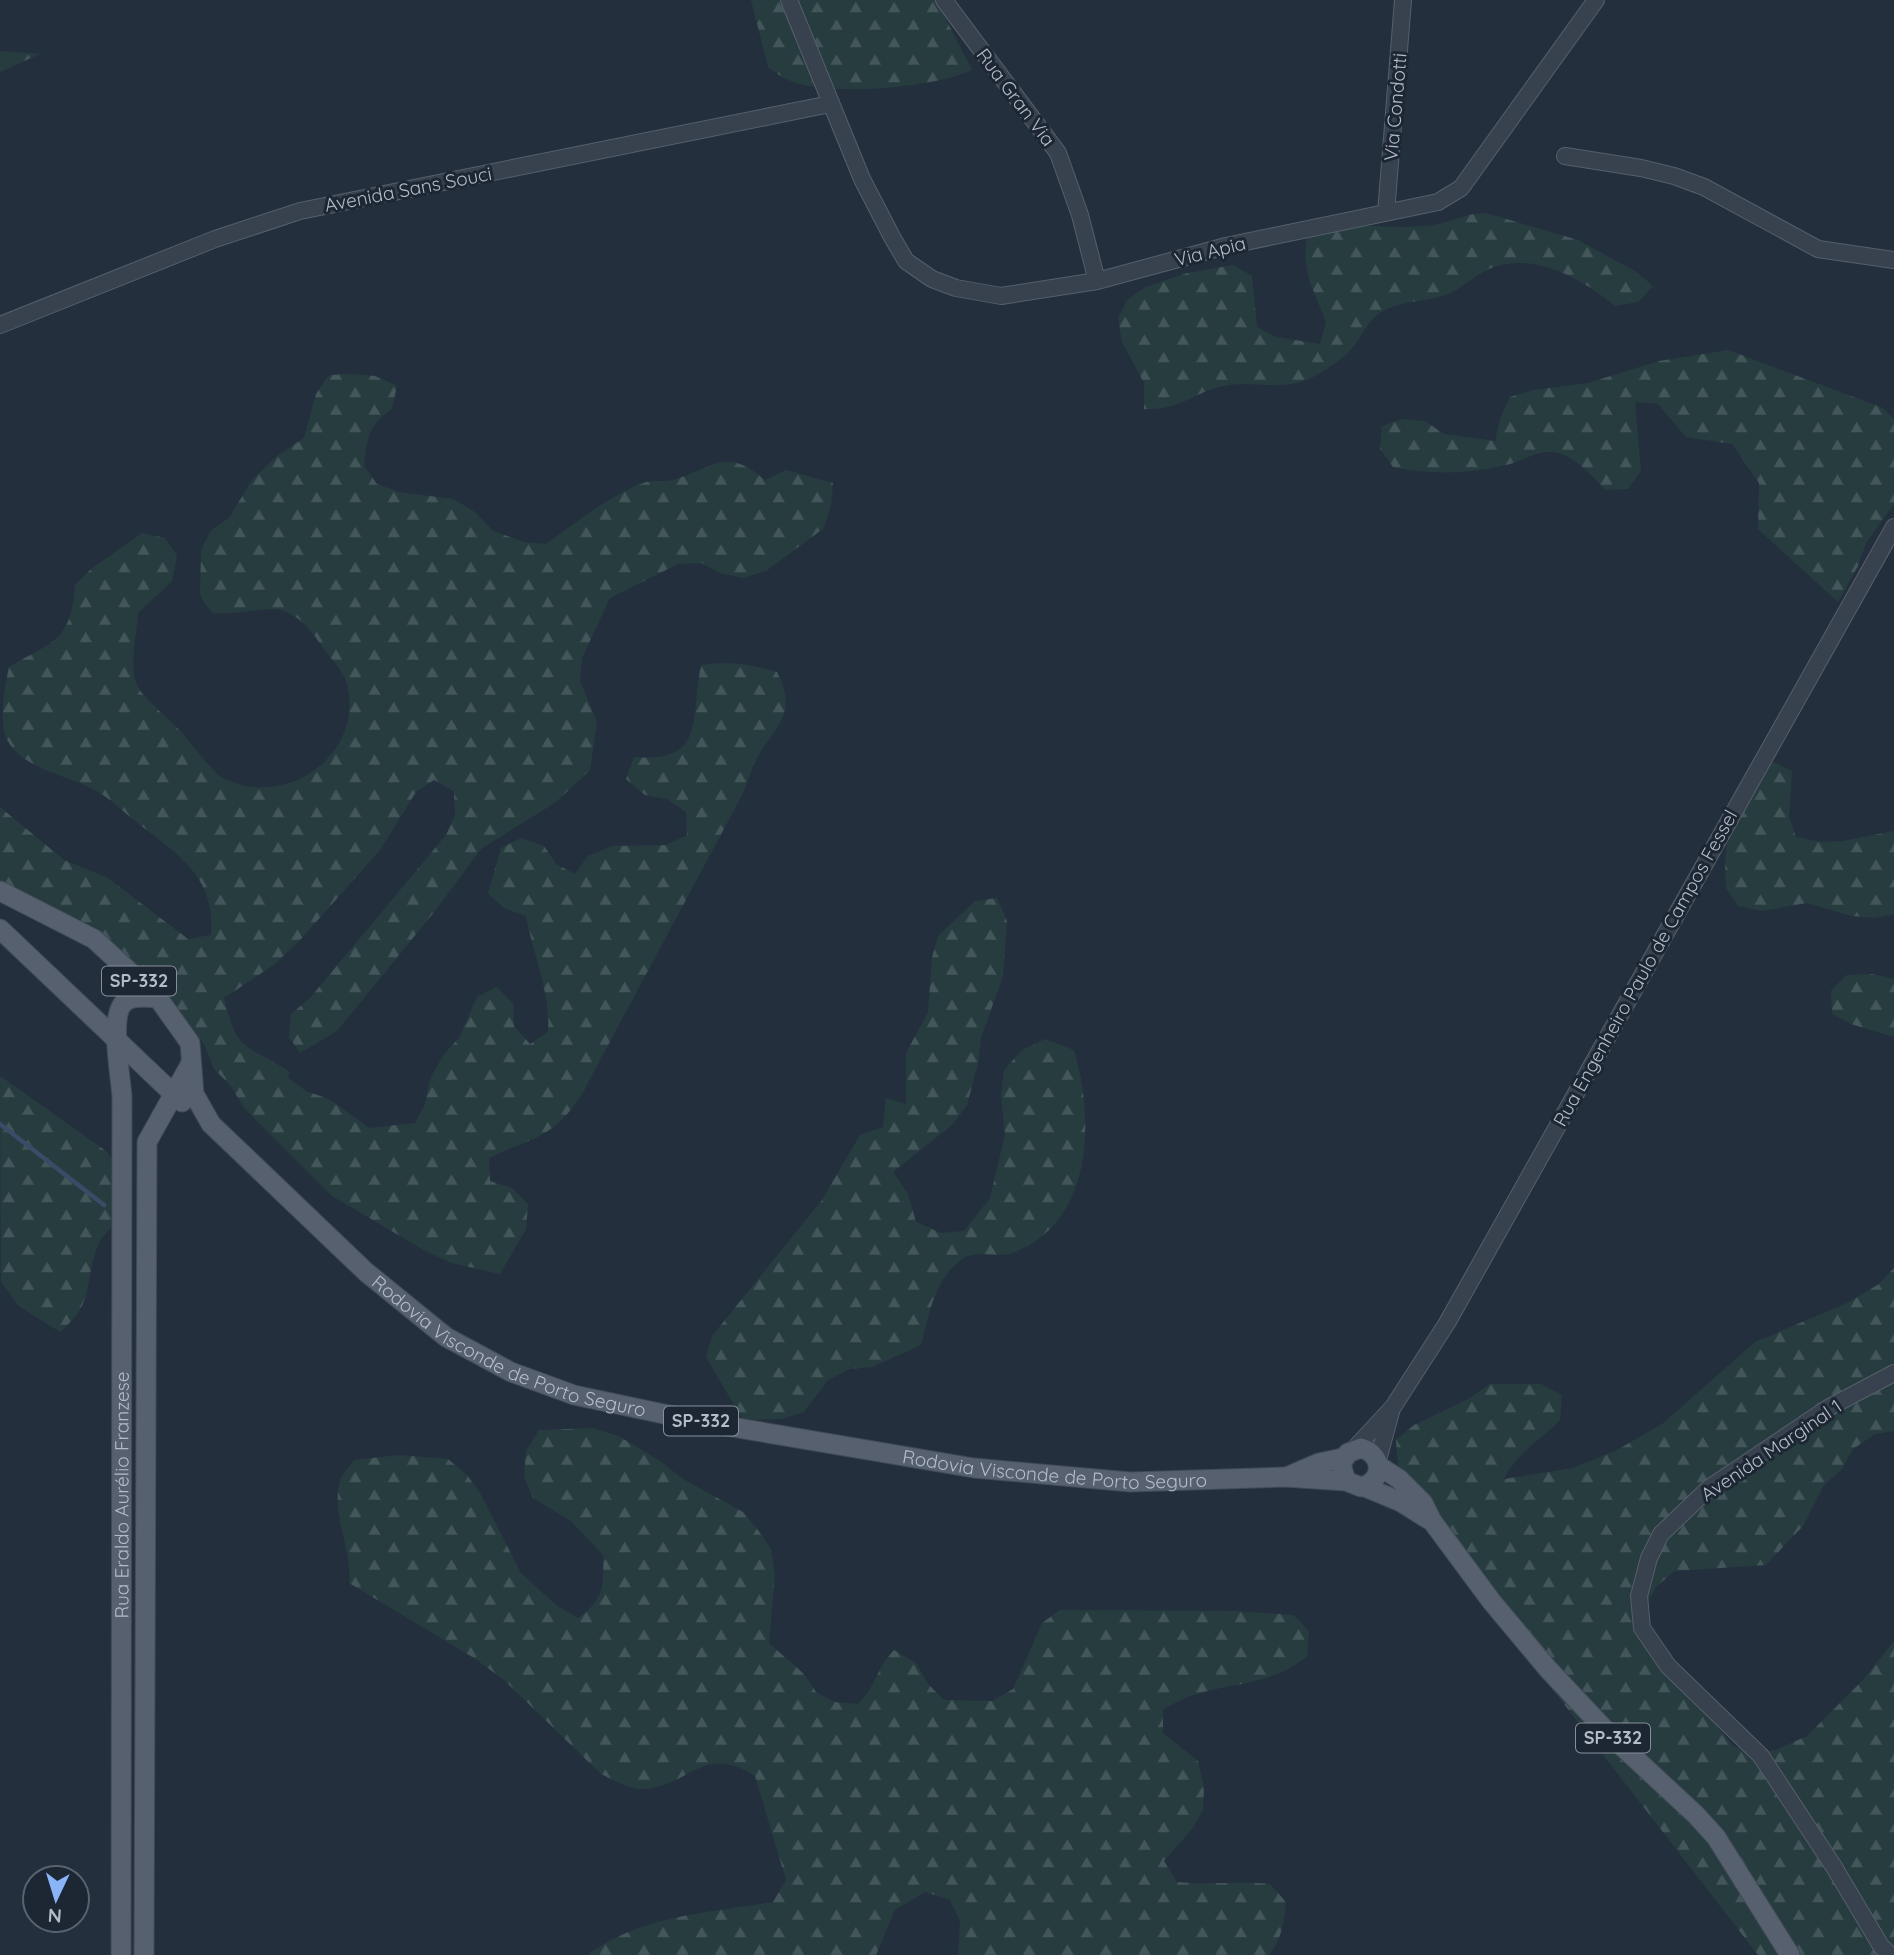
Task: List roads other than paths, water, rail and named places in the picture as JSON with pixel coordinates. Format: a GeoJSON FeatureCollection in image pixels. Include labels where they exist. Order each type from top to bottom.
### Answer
{"type":"FeatureCollection","features":[{"type":"Feature","properties":{"kind":"main road","name":"Rodovia Visconde de Porto Seguro"},"geometry":{"type":"LineString","coordinates":[[0,891],[93,939],[158,998],[187,1037],[194,1094],[203,1118]]}},
{"type":"Feature","properties":{"kind":"main road","name":"Rodovia Visconde de Porto Seguro"},"geometry":{"type":"LineString","coordinates":[[0,929],[366,1272],[446,1337],[511,1372],[574,1395],[697,1421],[987,1469],[1149,1482],[1285,1477],[1346,1481]]}},
{"type":"Feature","properties":{"kind":"main road","name":"Rua Eraldo Aurélio Franzese"},"geometry":{"type":"LineString","coordinates":[[121,1955],[122,1097],[116,1019],[122,1004],[138,997],[158,998]]}},
{"type":"Feature","properties":{"kind":"main road"},"geometry":{"type":"LineString","coordinates":[[117,1036],[163,1068],[191,1058]]}},
{"type":"Feature","properties":{"kind":"main road","name":"Rua Eraldo Aurélio Franzese"},"geometry":{"type":"LineString","coordinates":[[144,1955],[147,1142],[175,1095],[191,1058]]}},
{"type":"Feature","properties":{"kind":"main road"},"geometry":{"type":"LineString","coordinates":[[157,1122],[180,1114],[203,1118]]}},
{"type":"Feature","properties":{"kind":"main road","name":"SP-332"},"geometry":{"type":"LineString","coordinates":[[1348,1454],[1368,1450],[1378,1463],[1415,1494],[1492,1602],[1548,1669],[1612,1737],[1716,1837],[1790,1955]]}},
{"type":"Feature","properties":{"kind":"main road","name":"Rodovia Visconde de Porto Seguro"},"geometry":{"type":"LineString","coordinates":[[1285,1477],[1348,1454]]}},
{"type":"Feature","properties":{"kind":"main road"},"geometry":{"type":"LineString","coordinates":[[1346,1481],[1340,1470],[1348,1454]]}},
{"type":"Feature","properties":{"kind":"main road"},"geometry":{"type":"LineString","coordinates":[[1365,1487],[1376,1479],[1378,1463]]}},
{"type":"Feature","properties":{"kind":"main road","name":"SP-332"},"geometry":{"type":"LineString","coordinates":[[1346,1481],[1353,1486],[1365,1487],[1401,1502],[1432,1521]]}},
{"type":"Feature","properties":{"kind":"street","name":"Via Apia"},"geometry":{"type":"LineString","coordinates":[[789,0],[830,104],[892,237],[906,261],[932,279],[981,294],[1001,296],[1097,281],[1226,246],[1438,202],[1461,188],[1596,0]]}},
{"type":"Feature","properties":{"kind":"street","name":"Rua Gran Via"},"geometry":{"type":"LineString","coordinates":[[944,0],[1058,153],[1080,215],[1097,281]]}},
{"type":"Feature","properties":{"kind":"street","name":"Via Condotti"},"geometry":{"type":"LineString","coordinates":[[1386,213],[1403,0]]}},
{"type":"Feature","properties":{"kind":"street","name":"Avenida Sans Souci"},"geometry":{"type":"LineString","coordinates":[[0,325],[215,239],[300,211],[830,104]]}},
{"type":"Feature","properties":{"kind":"street"},"geometry":{"type":"LineString","coordinates":[[1565,156],[1675,176],[1704,187],[1818,249],[1894,260]]}},
{"type":"Feature","properties":{"kind":"street","name":"Rua Engenheiro Paulo de Campos Fessel"},"geometry":{"type":"LineString","coordinates":[[1348,1454],[1392,1406],[1447,1323],[1894,527]]}},
{"type":"Feature","properties":{"kind":"street","name":"Avenida Marginal 1"},"geometry":{"type":"LineString","coordinates":[[1890,1955],[1881,1946],[1834,1867],[1761,1756],[1661,1656],[1642,1628],[1639,1596],[1649,1558],[1661,1534],[1709,1488],[1828,1408],[1894,1373]]}},
{"type":"Feature","properties":{"kind":"street","name":"Rua Engenheiro Paulo de Campos Fessel"},"geometry":{"type":"LineString","coordinates":[[1378,1463],[1392,1406]]}},
{"type":"Feature","properties":{"kind":"waterway"},"geometry":{"type":"LineString","coordinates":[[0,1124],[104,1205]]}}]}
